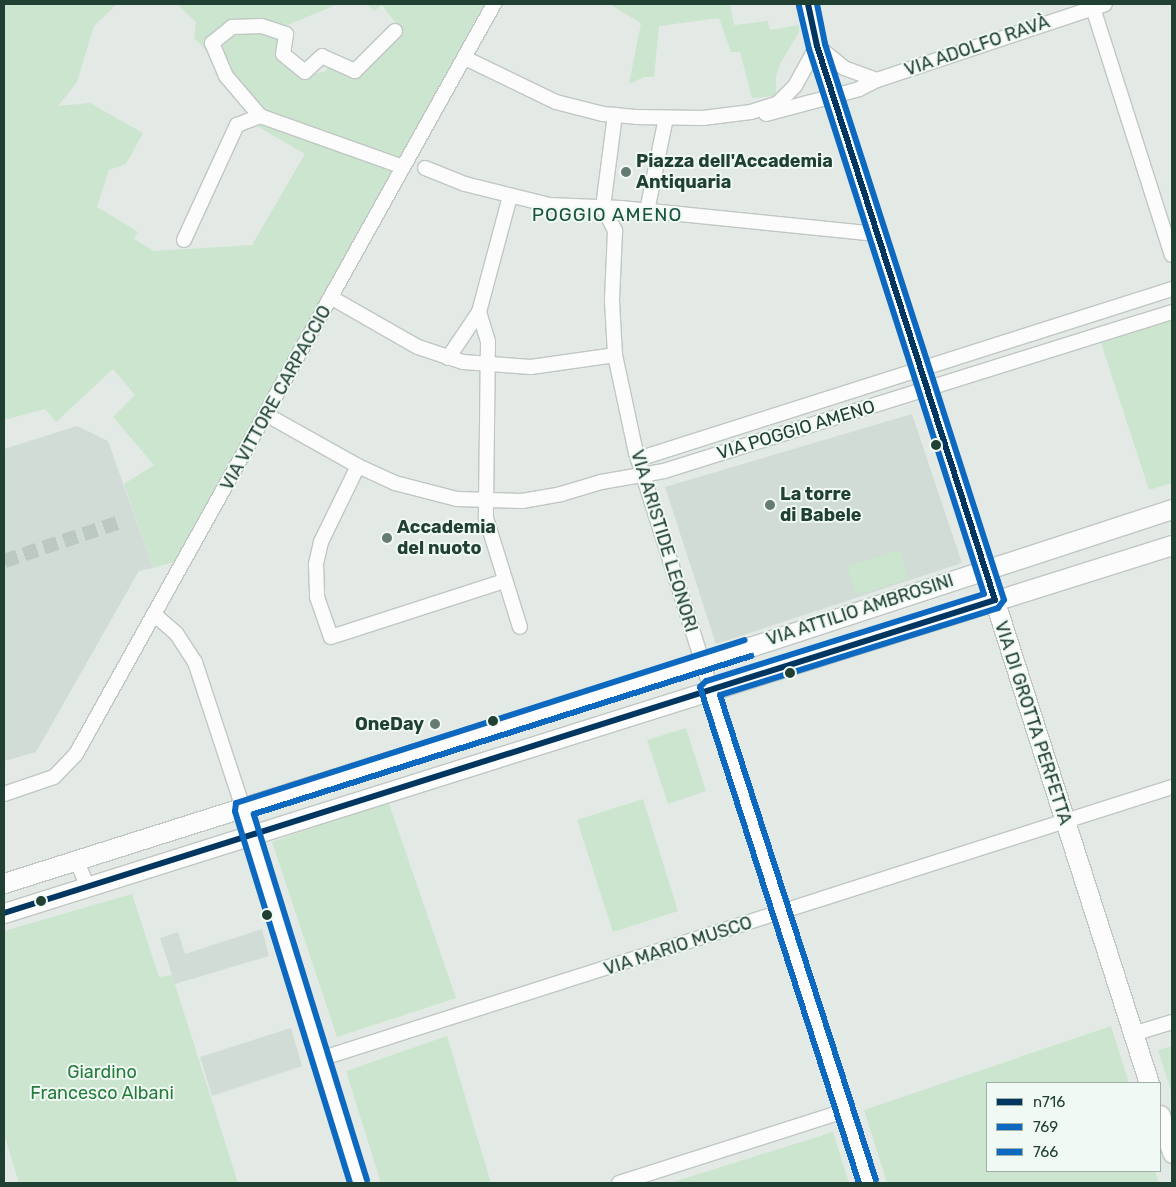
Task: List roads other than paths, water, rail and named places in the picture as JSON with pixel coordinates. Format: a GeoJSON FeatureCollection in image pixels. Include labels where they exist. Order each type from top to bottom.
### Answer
{"type":"FeatureCollection","features":[{"type":"Feature","properties":{"kind":"street","name":"VIA VITTORE CARPACCIO"},"geometry":{"type":"LineString","coordinates":[[4,794],[59,774],[76,754],[267,415],[494,4]]}},
{"type":"Feature","properties":{"kind":"street","name":"VIA DI GROTTA PERFETTA"},"geometry":{"type":"LineString","coordinates":[[808,4],[818,46],[877,234],[1149,1082]]}},
{"type":"Feature","properties":{"kind":"street"},"geometry":{"type":"LineString","coordinates":[[1099,6],[1172,255]]}},
{"type":"Feature","properties":{"kind":"street","name":"VIA ADOLFO RAVÀ"},"geometry":{"type":"LineString","coordinates":[[751,112],[772,113],[835,100],[877,80],[1099,6]]}},
{"type":"Feature","properties":{"kind":"street"},"geometry":{"type":"LineString","coordinates":[[395,30],[355,71],[322,56],[305,72],[283,54],[286,34],[261,26],[232,27],[212,43],[226,76],[260,116],[403,167]]}},
{"type":"Feature","properties":{"kind":"street"},"geometry":{"type":"LineString","coordinates":[[465,58],[548,99],[614,115],[666,118],[751,112],[778,102],[788,94],[818,46],[844,68],[877,80]]}},
{"type":"Feature","properties":{"kind":"street"},"geometry":{"type":"LineString","coordinates":[[603,207],[614,115]]}},
{"type":"Feature","properties":{"kind":"street"},"geometry":{"type":"LineString","coordinates":[[184,240],[236,125],[260,116]]}},
{"type":"Feature","properties":{"kind":"street"},"geometry":{"type":"LineString","coordinates":[[647,211],[666,118]]}},
{"type":"Feature","properties":{"kind":"street"},"geometry":{"type":"LineString","coordinates":[[425,168],[510,196],[550,205],[603,207],[877,234]]}},
{"type":"Feature","properties":{"kind":"street"},"geometry":{"type":"LineString","coordinates":[[448,358],[479,312],[510,196]]}},
{"type":"Feature","properties":{"kind":"street","name":"VIA ARISTIDE LEONORI"},"geometry":{"type":"LineString","coordinates":[[603,207],[615,231],[612,301],[615,355],[638,459],[701,663],[868,1183]]}},
{"type":"Feature","properties":{"kind":"street","name":"VIA POGGIO AMENO"},"geometry":{"type":"LineString","coordinates":[[638,459],[1172,289]]}},
{"type":"Feature","properties":{"kind":"street"},"geometry":{"type":"LineString","coordinates":[[332,298],[418,346],[448,358],[488,366],[530,367],[615,355]]}},
{"type":"Feature","properties":{"kind":"street"},"geometry":{"type":"LineString","coordinates":[[479,312],[488,342],[485,502],[504,581],[520,627]]}},
{"type":"Feature","properties":{"kind":"street","name":"VIA POGGIO AMENO"},"geometry":{"type":"LineString","coordinates":[[267,415],[358,466],[395,483],[435,495],[485,502],[542,498],[601,482],[664,471],[1172,312]]}},
{"type":"Feature","properties":{"kind":"street"},"geometry":{"type":"LineString","coordinates":[[1089,316],[1096,336]]}},
{"type":"Feature","properties":{"kind":"street"},"geometry":{"type":"LineString","coordinates":[[658,452],[664,471]]}},
{"type":"Feature","properties":{"kind":"street"},"geometry":{"type":"LineString","coordinates":[[358,466],[321,542],[316,564],[317,597],[331,636],[504,581]]}},
{"type":"Feature","properties":{"kind":"street","name":"VIA ATTILIO AMBROSINI"},"geometry":{"type":"LineString","coordinates":[[4,883],[701,663],[1172,509]]}},
{"type":"Feature","properties":{"kind":"street","name":"VIA ATTILIO AMBROSINI"},"geometry":{"type":"LineString","coordinates":[[4,913],[1172,545]]}},
{"type":"Feature","properties":{"kind":"street"},"geometry":{"type":"LineString","coordinates":[[154,615],[180,638],[195,662],[251,834],[359,1183]]}},
{"type":"Feature","properties":{"kind":"street","name":"VIA MARIO MUSCO"},"geometry":{"type":"LineString","coordinates":[[320,1060],[781,914],[1172,787]]}},
{"type":"Feature","properties":{"kind":"street"},"geometry":{"type":"LineString","coordinates":[[77,860],[87,886]]}},
{"type":"Feature","properties":{"kind":"street"},"geometry":{"type":"LineString","coordinates":[[1133,1034],[1172,1022]]}},
{"type":"Feature","properties":{"kind":"street"},"geometry":{"type":"LineString","coordinates":[[619,1183],[845,1111]]}},
{"type":"Feature","properties":{"kind":"street"},"geometry":{"type":"LineString","coordinates":[[1161,1118],[1172,1153]]}},
{"type":"Feature","properties":{"kind":"tunnel"},"geometry":{"type":"LineString","coordinates":[[4,561],[120,522]]}},
{"type":"Feature","properties":{"kind":"place","name":"Piazza dell'Accademia Antiquaria"},"geometry":{"type":"Point","coordinates":[626,172]}},
{"type":"Feature","properties":{"kind":"place","name":"La torre di Babele"},"geometry":{"type":"Point","coordinates":[770,505]}},
{"type":"Feature","properties":{"kind":"place","name":"Accademia del nuoto"},"geometry":{"type":"Point","coordinates":[387,538]}},
{"type":"Feature","properties":{"kind":"place","name":"OneDay"},"geometry":{"type":"Point","coordinates":[435,724]}},
{"type":"Feature","properties":{"kind":"district","name":"POGGIO AMENO"},"geometry":{"type":"Point","coordinates":[607,215]}},
{"type":"Feature","properties":{"kind":"park label","name":"Giardino Francesco Albani"},"geometry":{"type":"Point","coordinates":[102,1083]}}]}
